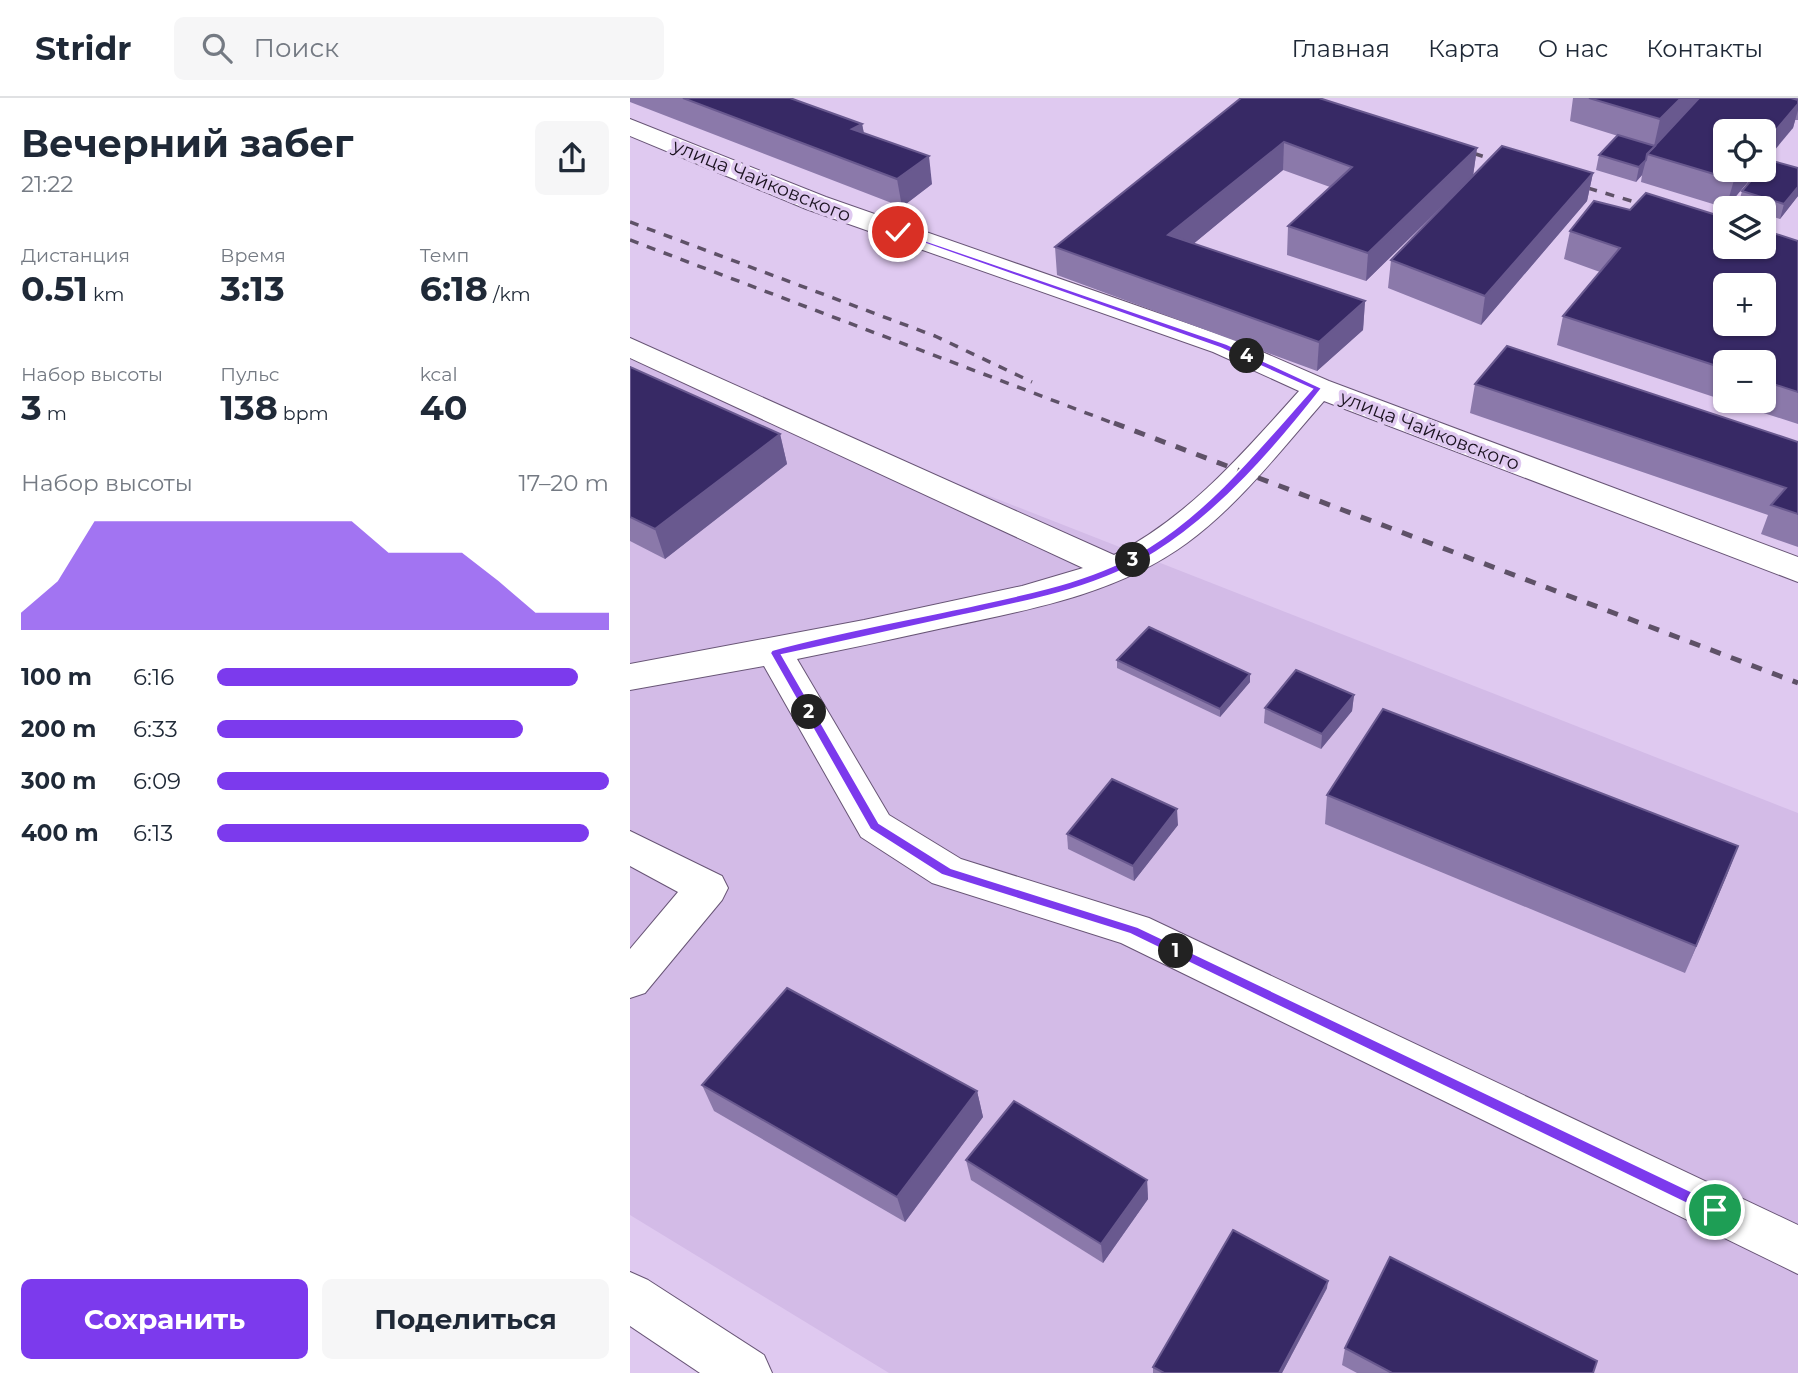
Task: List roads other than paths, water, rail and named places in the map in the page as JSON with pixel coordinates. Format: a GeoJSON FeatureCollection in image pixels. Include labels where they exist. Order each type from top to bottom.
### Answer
{"type":"FeatureCollection","features":[{"type":"Feature","properties":{"kind":"street","name":"улица Чайковского"},"geometry":{"type":"LineString","coordinates":[[630,127],[816,203],[1223,346],[1318,388],[1798,570]]}},
{"type":"Feature","properties":{"kind":"street"},"geometry":{"type":"LineString","coordinates":[[630,347],[1114,569]]}},
{"type":"Feature","properties":{"kind":"street"},"geometry":{"type":"LineString","coordinates":[[630,677],[775,653],[1044,594],[1114,569],[1152,550],[1194,520],[1243,472],[1318,388]]}},
{"type":"Feature","properties":{"kind":"street"},"geometry":{"type":"LineString","coordinates":[[775,653],[875,826],[947,872],[1134,930],[1798,1250]]}},
{"type":"Feature","properties":{"kind":"street"},"geometry":{"type":"LineString","coordinates":[[630,848],[707,888],[630,980]]}},
{"type":"Feature","properties":{"kind":"street"},"geometry":{"type":"LineString","coordinates":[[630,1297],[746,1373]]}},
{"type":"Feature","properties":{"kind":"railway"},"geometry":{"type":"LineString","coordinates":[[1457,148],[1507,164]]}},
{"type":"Feature","properties":{"kind":"railway"},"geometry":{"type":"LineString","coordinates":[[1571,183],[1655,208]]}},
{"type":"Feature","properties":{"kind":"railway"},"geometry":{"type":"LineString","coordinates":[[630,222],[935,336],[1032,382]]}},
{"type":"Feature","properties":{"kind":"railway"},"geometry":{"type":"LineString","coordinates":[[630,240],[1118,425]]}},
{"type":"Feature","properties":{"kind":"railway"},"geometry":{"type":"LineString","coordinates":[[1114,423],[1798,683]]}}]}
